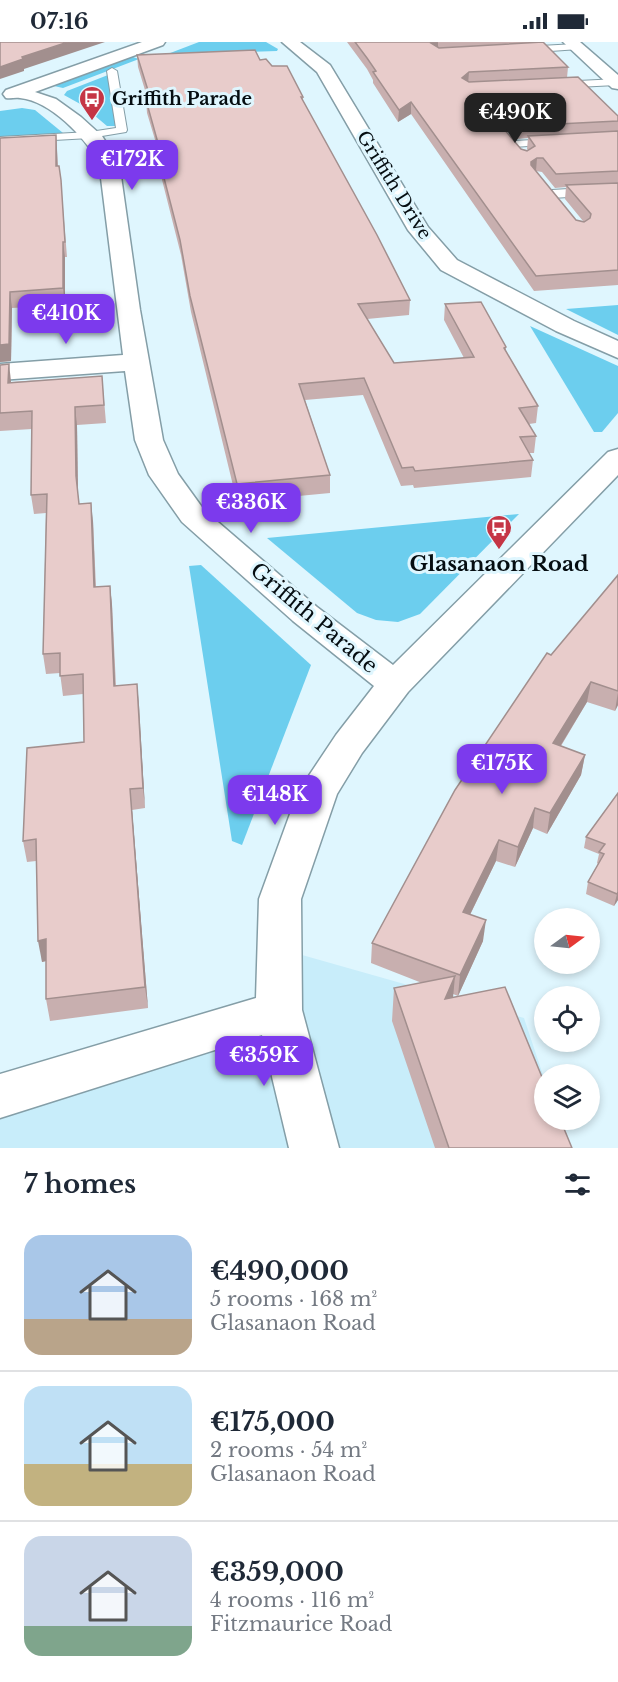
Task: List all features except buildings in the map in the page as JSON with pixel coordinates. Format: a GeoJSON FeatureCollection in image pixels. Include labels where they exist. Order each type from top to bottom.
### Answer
{"type":"FeatureCollection","features":[{"type":"Feature","properties":{"kind":"street"},"geometry":{"type":"LineString","coordinates":[[10,95],[157,42]]}},
{"type":"Feature","properties":{"kind":"street","name":"Griffith Drive"},"geometry":{"type":"LineString","coordinates":[[290,42],[324,69],[419,230],[449,265],[565,326],[618,350]]}},
{"type":"Feature","properties":{"kind":"street"},"geometry":{"type":"LineString","coordinates":[[573,44],[617,83]]}},
{"type":"Feature","properties":{"kind":"street","name":"Griffith Parade"},"geometry":{"type":"LineString","coordinates":[[10,95],[50,103],[90,135],[108,162],[149,440],[164,474],[193,516],[305,614],[394,684]]}},
{"type":"Feature","properties":{"kind":"street"},"geometry":{"type":"LineString","coordinates":[[0,372],[136,362]]}},
{"type":"Feature","properties":{"kind":"street"},"geometry":{"type":"LineString","coordinates":[[314,1148],[279,1010],[280,899],[318,792],[349,744],[394,684],[618,458]]}},
{"type":"Feature","properties":{"kind":"street"},"geometry":{"type":"LineString","coordinates":[[0,1096],[279,1010]]}},
{"type":"Feature","properties":{"kind":"lane"},"geometry":{"type":"LineString","coordinates":[[507,50],[573,44]]}},
{"type":"Feature","properties":{"kind":"lane"},"geometry":{"type":"LineString","coordinates":[[0,140],[90,135],[122,130],[112,71]]}},
{"type":"Feature","properties":{"kind":"lane"},"geometry":{"type":"LineString","coordinates":[[548,85],[617,83]]}},
{"type":"Feature","properties":{"kind":"lane"},"geometry":{"type":"LineString","coordinates":[[526,159],[511,141],[560,142]]}},
{"type":"Feature","properties":{"kind":"lane"},"geometry":{"type":"LineString","coordinates":[[552,194],[618,190]]}},
{"type":"Feature","properties":{"kind":"shaded area"},"geometry":{"type":"Polygon","coordinates":[[[199,42],[266,42],[278,49],[277,51],[165,55],[199,42]]]}},
{"type":"Feature","properties":{"kind":"shaded area"},"geometry":{"type":"Polygon","coordinates":[[[133,57],[139,59],[63,88],[54,86],[133,57]]]}},
{"type":"Feature","properties":{"kind":"shaded area"},"geometry":{"type":"Polygon","coordinates":[[[108,75],[118,126],[107,126],[82,105],[64,95],[67,91],[108,75]]]}},
{"type":"Feature","properties":{"kind":"shaded area"},"geometry":{"type":"Polygon","coordinates":[[[22,108],[35,110],[63,133],[0,137],[0,111],[22,108]]]}},
{"type":"Feature","properties":{"kind":"shaded area"},"geometry":{"type":"Polygon","coordinates":[[[618,305],[618,335],[566,309],[618,305]]]}},
{"type":"Feature","properties":{"kind":"shaded area"},"geometry":{"type":"Polygon","coordinates":[[[530,326],[618,366],[618,413],[602,432],[594,432],[530,326]]]}},
{"type":"Feature","properties":{"kind":"shaded area"},"geometry":{"type":"Polygon","coordinates":[[[519,514],[420,614],[398,622],[376,620],[357,613],[267,538],[519,514]]]}},
{"type":"Feature","properties":{"kind":"shaded area"},"geometry":{"type":"Polygon","coordinates":[[[201,565],[311,665],[242,845],[232,841],[189,566],[201,565]]]}},
{"type":"Feature","properties":{"kind":"shaded area"},"geometry":{"type":"Polygon","coordinates":[[[281,949],[524,1018],[539,1064],[534,1064],[534,1130],[553,1130],[568,1148],[0,1148],[0,1096],[278,1010],[281,949]]]}},
{"type":"Feature","properties":{"kind":"place","name":"Griffith Parade"},"geometry":{"type":"Point","coordinates":[92,122]}},
{"type":"Feature","properties":{"kind":"place","name":"Glasanaon Road"},"geometry":{"type":"Point","coordinates":[499,551]}}]}
